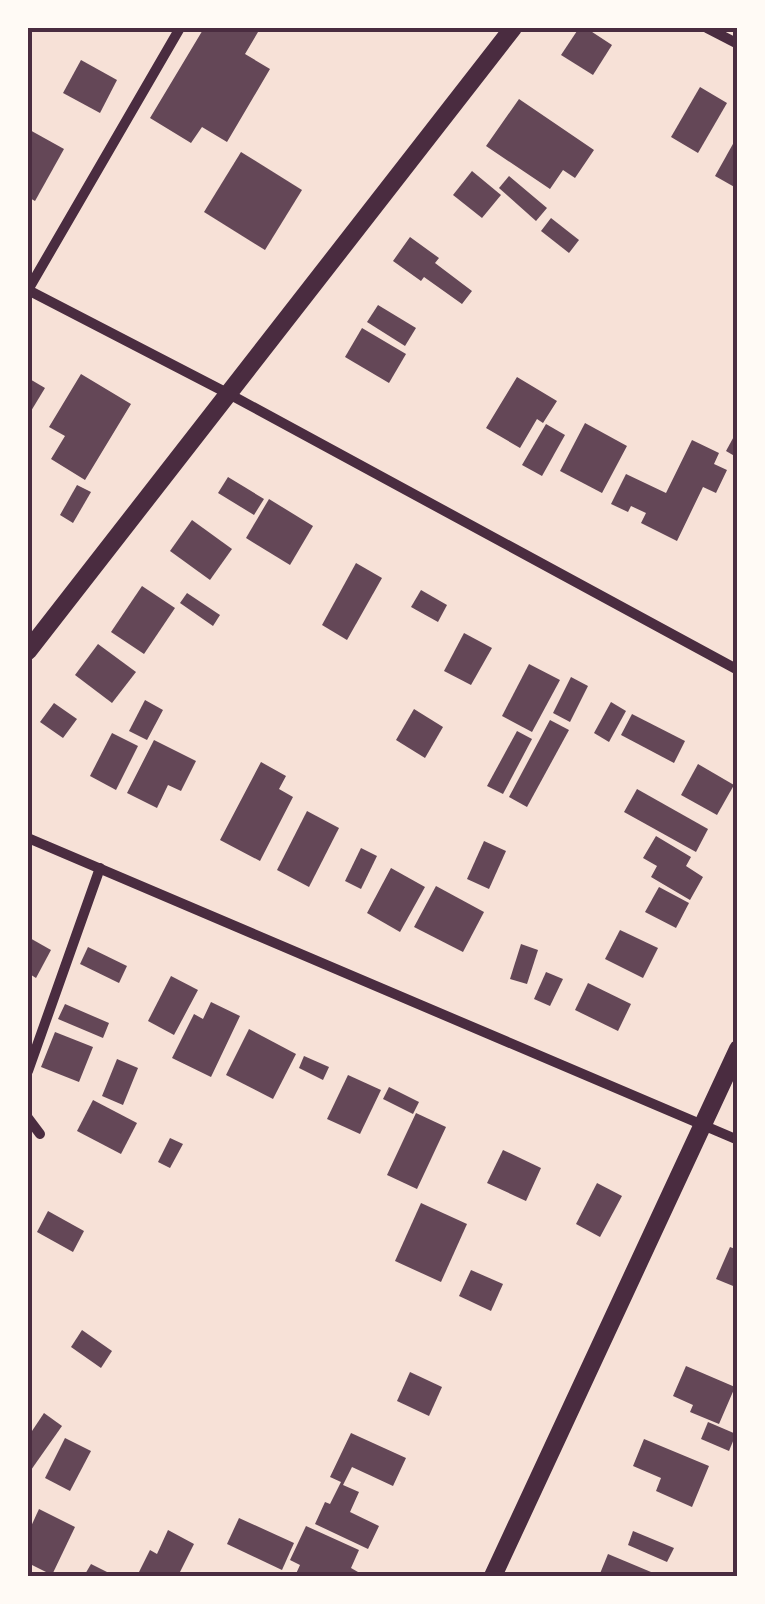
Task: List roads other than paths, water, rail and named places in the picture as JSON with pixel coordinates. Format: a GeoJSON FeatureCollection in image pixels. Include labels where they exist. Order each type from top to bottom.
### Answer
{"type":"FeatureCollection","features":[{"type":"Feature","properties":{"kind":"street"},"geometry":{"type":"LineString","coordinates":[[180,28],[28,290],[229,394],[738,670]]}},
{"type":"Feature","properties":{"kind":"street"},"geometry":{"type":"LineString","coordinates":[[28,651],[514,28]]}},
{"type":"Feature","properties":{"kind":"street"},"geometry":{"type":"LineString","coordinates":[[707,28],[738,44]]}},
{"type":"Feature","properties":{"kind":"street"},"geometry":{"type":"LineString","coordinates":[[28,838],[738,1140]]}},
{"type":"Feature","properties":{"kind":"street"},"geometry":{"type":"LineString","coordinates":[[28,1071],[100,868]]}},
{"type":"Feature","properties":{"kind":"street"},"geometry":{"type":"LineString","coordinates":[[492,1576],[738,1050]]}},
{"type":"Feature","properties":{"kind":"street"},"geometry":{"type":"LineString","coordinates":[[28,1118],[40,1134]]}}]}
